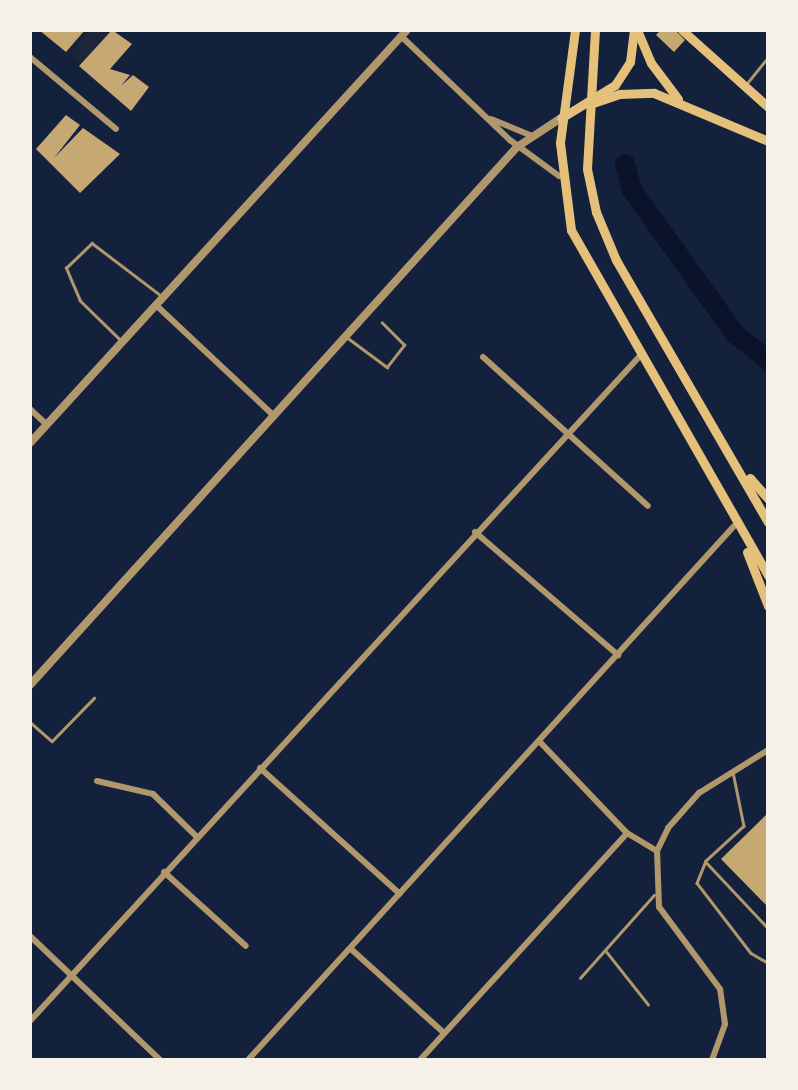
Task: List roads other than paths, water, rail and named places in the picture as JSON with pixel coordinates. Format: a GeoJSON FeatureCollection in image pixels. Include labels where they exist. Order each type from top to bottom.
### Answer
{"type":"FeatureCollection","features":[{"type":"Feature","properties":{"kind":"main road"},"geometry":{"type":"LineString","coordinates":[[575,30],[561,118],[559,176],[578,250],[734,526],[768,576]]}},
{"type":"Feature","properties":{"kind":"main road"},"geometry":{"type":"LineString","coordinates":[[595,30],[587,169],[604,233],[735,457],[768,522]]}},
{"type":"Feature","properties":{"kind":"main road"},"geometry":{"type":"LineString","coordinates":[[593,104],[623,75],[636,30]]}},
{"type":"Feature","properties":{"kind":"main road"},"geometry":{"type":"LineString","coordinates":[[636,30],[651,64],[680,101]]}},
{"type":"Feature","properties":{"kind":"main road"},"geometry":{"type":"LineString","coordinates":[[682,30],[768,107]]}},
{"type":"Feature","properties":{"kind":"main road"},"geometry":{"type":"LineString","coordinates":[[561,118],[638,91],[680,101],[768,141]]}},
{"type":"Feature","properties":{"kind":"main road"},"geometry":{"type":"LineString","coordinates":[[735,457],[768,498]]}},
{"type":"Feature","properties":{"kind":"main road"},"geometry":{"type":"LineString","coordinates":[[746,545],[768,606]]}},
{"type":"Feature","properties":{"kind":"street"},"geometry":{"type":"LineString","coordinates":[[30,443],[403,32],[517,147],[559,176]]}},
{"type":"Feature","properties":{"kind":"street"},"geometry":{"type":"LineString","coordinates":[[30,56],[116,129]]}},
{"type":"Feature","properties":{"kind":"street"},"geometry":{"type":"LineString","coordinates":[[485,117],[532,136]]}},
{"type":"Feature","properties":{"kind":"street"},"geometry":{"type":"LineString","coordinates":[[30,686],[517,147],[561,118]]}},
{"type":"Feature","properties":{"kind":"street"},"geometry":{"type":"LineString","coordinates":[[161,302],[274,417]]}},
{"type":"Feature","properties":{"kind":"street"},"geometry":{"type":"LineString","coordinates":[[482,357],[568,430],[648,506]]}},
{"type":"Feature","properties":{"kind":"street"},"geometry":{"type":"LineString","coordinates":[[30,1021],[638,358]]}},
{"type":"Feature","properties":{"kind":"street"},"geometry":{"type":"LineString","coordinates":[[30,410],[47,425]]}},
{"type":"Feature","properties":{"kind":"street"},"geometry":{"type":"LineString","coordinates":[[248,1060],[734,526]]}},
{"type":"Feature","properties":{"kind":"street"},"geometry":{"type":"LineString","coordinates":[[475,532],[618,655]]}},
{"type":"Feature","properties":{"kind":"street"},"geometry":{"type":"LineString","coordinates":[[539,740],[627,832],[657,851]]}},
{"type":"Feature","properties":{"kind":"street"},"geometry":{"type":"LineString","coordinates":[[712,1060],[726,1024],[720,989],[654,895],[657,851],[681,810],[768,750]]}},
{"type":"Feature","properties":{"kind":"street"},"geometry":{"type":"LineString","coordinates":[[260,768],[400,894]]}},
{"type":"Feature","properties":{"kind":"street"},"geometry":{"type":"LineString","coordinates":[[97,780],[153,794],[196,838]]}},
{"type":"Feature","properties":{"kind":"street"},"geometry":{"type":"LineString","coordinates":[[420,1060],[627,832]]}},
{"type":"Feature","properties":{"kind":"street"},"geometry":{"type":"LineString","coordinates":[[164,872],[246,946]]}},
{"type":"Feature","properties":{"kind":"street"},"geometry":{"type":"LineString","coordinates":[[30,936],[160,1060]]}},
{"type":"Feature","properties":{"kind":"street"},"geometry":{"type":"LineString","coordinates":[[351,949],[444,1033]]}},
{"type":"Feature","properties":{"kind":"lane"},"geometry":{"type":"LineString","coordinates":[[744,87],[768,57]]}},
{"type":"Feature","properties":{"kind":"lane"},"geometry":{"type":"LineString","coordinates":[[123,343],[80,300],[66,268],[92,243],[161,302]]}},
{"type":"Feature","properties":{"kind":"lane"},"geometry":{"type":"LineString","coordinates":[[347,337],[386,367],[404,345],[382,324]]}},
{"type":"Feature","properties":{"kind":"lane"},"geometry":{"type":"LineString","coordinates":[[30,722],[52,741],[94,698]]}},
{"type":"Feature","properties":{"kind":"lane"},"geometry":{"type":"LineString","coordinates":[[734,772],[744,826],[696,874],[703,893],[751,953],[768,964]]}},
{"type":"Feature","properties":{"kind":"lane"},"geometry":{"type":"LineString","coordinates":[[706,861],[768,928]]}},
{"type":"Feature","properties":{"kind":"lane"},"geometry":{"type":"LineString","coordinates":[[580,978],[654,895]]}},
{"type":"Feature","properties":{"kind":"lane"},"geometry":{"type":"LineString","coordinates":[[605,950],[648,1004]]}},
{"type":"Feature","properties":{"kind":"waterway"},"geometry":{"type":"LineString","coordinates":[[625,164],[632,190],[735,334],[768,360]]}}]}
